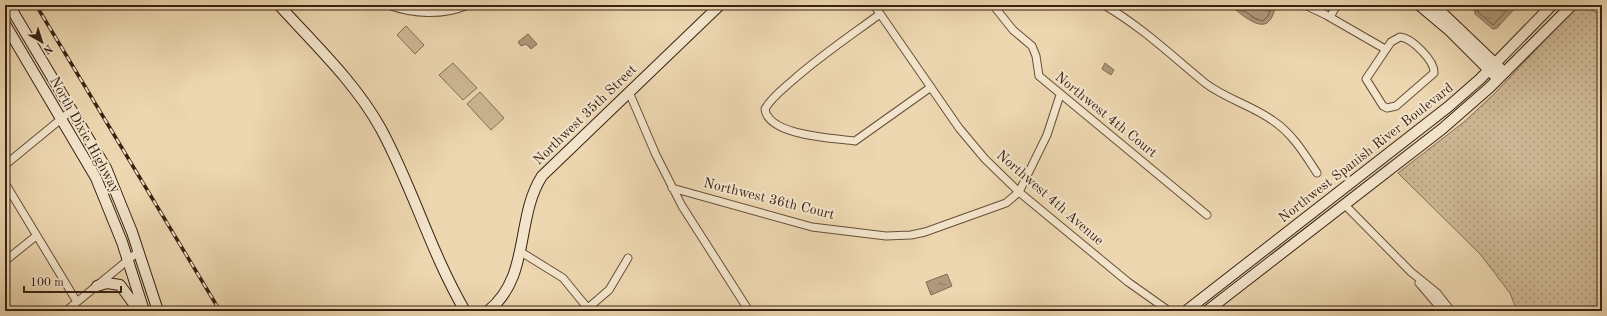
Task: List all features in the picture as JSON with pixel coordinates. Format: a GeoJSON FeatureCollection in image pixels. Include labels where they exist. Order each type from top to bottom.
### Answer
{"type":"FeatureCollection","features":[{"type":"Feature","properties":{"kind":"main road","name":"North Dixie Highway"},"geometry":{"type":"LineString","coordinates":[[9,5],[106,168],[124,208],[158,311]]}},
{"type":"Feature","properties":{"kind":"main road"},"geometry":{"type":"LineString","coordinates":[[279,5],[351,85],[380,128],[397,161],[442,268],[465,311]]}},
{"type":"Feature","properties":{"kind":"main road","name":"Northwest 35th Street"},"geometry":{"type":"LineString","coordinates":[[488,311],[504,295],[513,280],[521,252],[531,200],[542,176],[720,5]]}},
{"type":"Feature","properties":{"kind":"main road"},"geometry":{"type":"LineString","coordinates":[[1420,5],[1492,67]]}},
{"type":"Feature","properties":{"kind":"main road"},"geometry":{"type":"LineString","coordinates":[[1434,5],[1501,76]]}},
{"type":"Feature","properties":{"kind":"main road","name":"Northwest Spanish River Boulevard"},"geometry":{"type":"LineString","coordinates":[[1186,311],[1448,107],[1492,67],[1552,5]]}},
{"type":"Feature","properties":{"kind":"main road","name":"Northwest Spanish River Boulevard"},"geometry":{"type":"LineString","coordinates":[[1207,311],[1442,129],[1501,76],[1572,5]]}},
{"type":"Feature","properties":{"kind":"main road","name":"North Dixie Highway"},"geometry":{"type":"LineString","coordinates":[[5,24],[96,178],[113,218],[144,311]]}},
{"type":"Feature","properties":{"kind":"main road"},"geometry":{"type":"LineString","coordinates":[[1345,205],[1350,193],[1372,175],[1392,152]]}},
{"type":"Feature","properties":{"kind":"main road"},"geometry":{"type":"LineString","coordinates":[[97,286],[107,283],[120,285],[139,311]]}},
{"type":"Feature","properties":{"kind":"street"},"geometry":{"type":"LineString","coordinates":[[388,5],[418,13],[446,11],[468,5]]}},
{"type":"Feature","properties":{"kind":"street","name":"Northwest 4th Avenue"},"geometry":{"type":"LineString","coordinates":[[874,5],[969,141],[1019,192],[1153,300],[1169,311]]}},
{"type":"Feature","properties":{"kind":"street","name":"Northwest 4th Court"},"geometry":{"type":"LineString","coordinates":[[993,5],[1013,30],[1032,46],[1039,76],[1060,95],[1207,215]]}},
{"type":"Feature","properties":{"kind":"street"},"geometry":{"type":"LineString","coordinates":[[1104,5],[1136,25],[1217,91],[1261,113],[1281,126],[1297,144],[1317,173]]}},
{"type":"Feature","properties":{"kind":"street"},"geometry":{"type":"LineString","coordinates":[[1305,5],[1330,17],[1352,32],[1385,50]]}},
{"type":"Feature","properties":{"kind":"street"},"geometry":{"type":"LineString","coordinates":[[1330,17],[1337,5]]}},
{"type":"Feature","properties":{"kind":"street"},"geometry":{"type":"LineString","coordinates":[[880,14],[817,60],[768,103],[765,109],[769,120],[776,126],[809,135],[855,141],[931,87]]}},
{"type":"Feature","properties":{"kind":"street"},"geometry":{"type":"LineString","coordinates":[[1405,37],[1432,61],[1435,67],[1434,73],[1426,82],[1392,108],[1383,106],[1366,79],[1385,50],[1396,38],[1405,37]]}},
{"type":"Feature","properties":{"kind":"street"},"geometry":{"type":"LineString","coordinates":[[628,92],[672,188],[684,210],[749,311]]}},
{"type":"Feature","properties":{"kind":"street"},"geometry":{"type":"LineString","coordinates":[[1019,192],[1047,135],[1060,95]]}},
{"type":"Feature","properties":{"kind":"street"},"geometry":{"type":"LineString","coordinates":[[5,165],[72,110]]}},
{"type":"Feature","properties":{"kind":"street"},"geometry":{"type":"LineString","coordinates":[[5,183],[77,302]]}},
{"type":"Feature","properties":{"kind":"street","name":"Northwest 36th Court"},"geometry":{"type":"LineString","coordinates":[[672,188],[812,227],[886,236],[911,235],[925,232],[1006,202],[1019,192]]}},
{"type":"Feature","properties":{"kind":"street"},"geometry":{"type":"LineString","coordinates":[[1345,205],[1411,272],[1443,311]]}},
{"type":"Feature","properties":{"kind":"street"},"geometry":{"type":"LineString","coordinates":[[5,261],[36,236]]}},
{"type":"Feature","properties":{"kind":"street"},"geometry":{"type":"LineString","coordinates":[[66,311],[139,251]]}},
{"type":"Feature","properties":{"kind":"street"},"geometry":{"type":"LineString","coordinates":[[521,252],[563,278],[589,309],[609,290],[628,258]]}},
{"type":"Feature","properties":{"kind":"street"},"geometry":{"type":"LineString","coordinates":[[1411,272],[1437,293],[1450,311]]}},
{"type":"Feature","properties":{"kind":"street","name":"Northwest 4th Avenue"},"geometry":{"type":"LineString","coordinates":[[1153,300],[1160,311]]}},
{"type":"Feature","properties":{"kind":"shaded area"},"geometry":{"type":"Polygon","coordinates":[[[1578,5],[1583,5],[1602,16],[1602,311],[1517,311],[1510,293],[1480,254],[1398,173],[1464,122],[1494,94],[1578,5]]]}},
{"type":"Feature","properties":{"kind":"shaded area"},"geometry":{"type":"Polygon","coordinates":[[[406,26],[424,45],[415,54],[397,35],[406,26]]]}},
{"type":"Feature","properties":{"kind":"shaded area"},"geometry":{"type":"Polygon","coordinates":[[[453,63],[477,88],[463,100],[439,75],[453,63]]]}},
{"type":"Feature","properties":{"kind":"shaded area"},"geometry":{"type":"Polygon","coordinates":[[[480,92],[504,118],[491,130],[467,104],[480,92]]]}},
{"type":"Feature","properties":{"kind":"water"},"geometry":{"type":"Polygon","coordinates":[[[1230,5],[1276,5],[1268,22],[1259,24],[1248,19],[1230,5]]]}},
{"type":"Feature","properties":{"kind":"water"},"geometry":{"type":"Polygon","coordinates":[[[1474,5],[1518,5],[1497,28],[1493,29],[1475,14],[1474,5]]]}},
{"type":"Feature","properties":{"kind":"water"},"geometry":{"type":"Polygon","coordinates":[[[528,34],[537,44],[531,49],[526,44],[521,46],[518,42],[528,34]]]}},
{"type":"Feature","properties":{"kind":"water"},"geometry":{"type":"Polygon","coordinates":[[[1105,63],[1114,70],[1111,75],[1102,69],[1105,63]]]}},
{"type":"Feature","properties":{"kind":"water"},"geometry":{"type":"Polygon","coordinates":[[[947,274],[952,286],[931,295],[926,282],[947,274]]]}},
{"type":"Feature","properties":{"kind":"railway"},"geometry":{"type":"LineString","coordinates":[[36,5],[220,311]]}}]}
